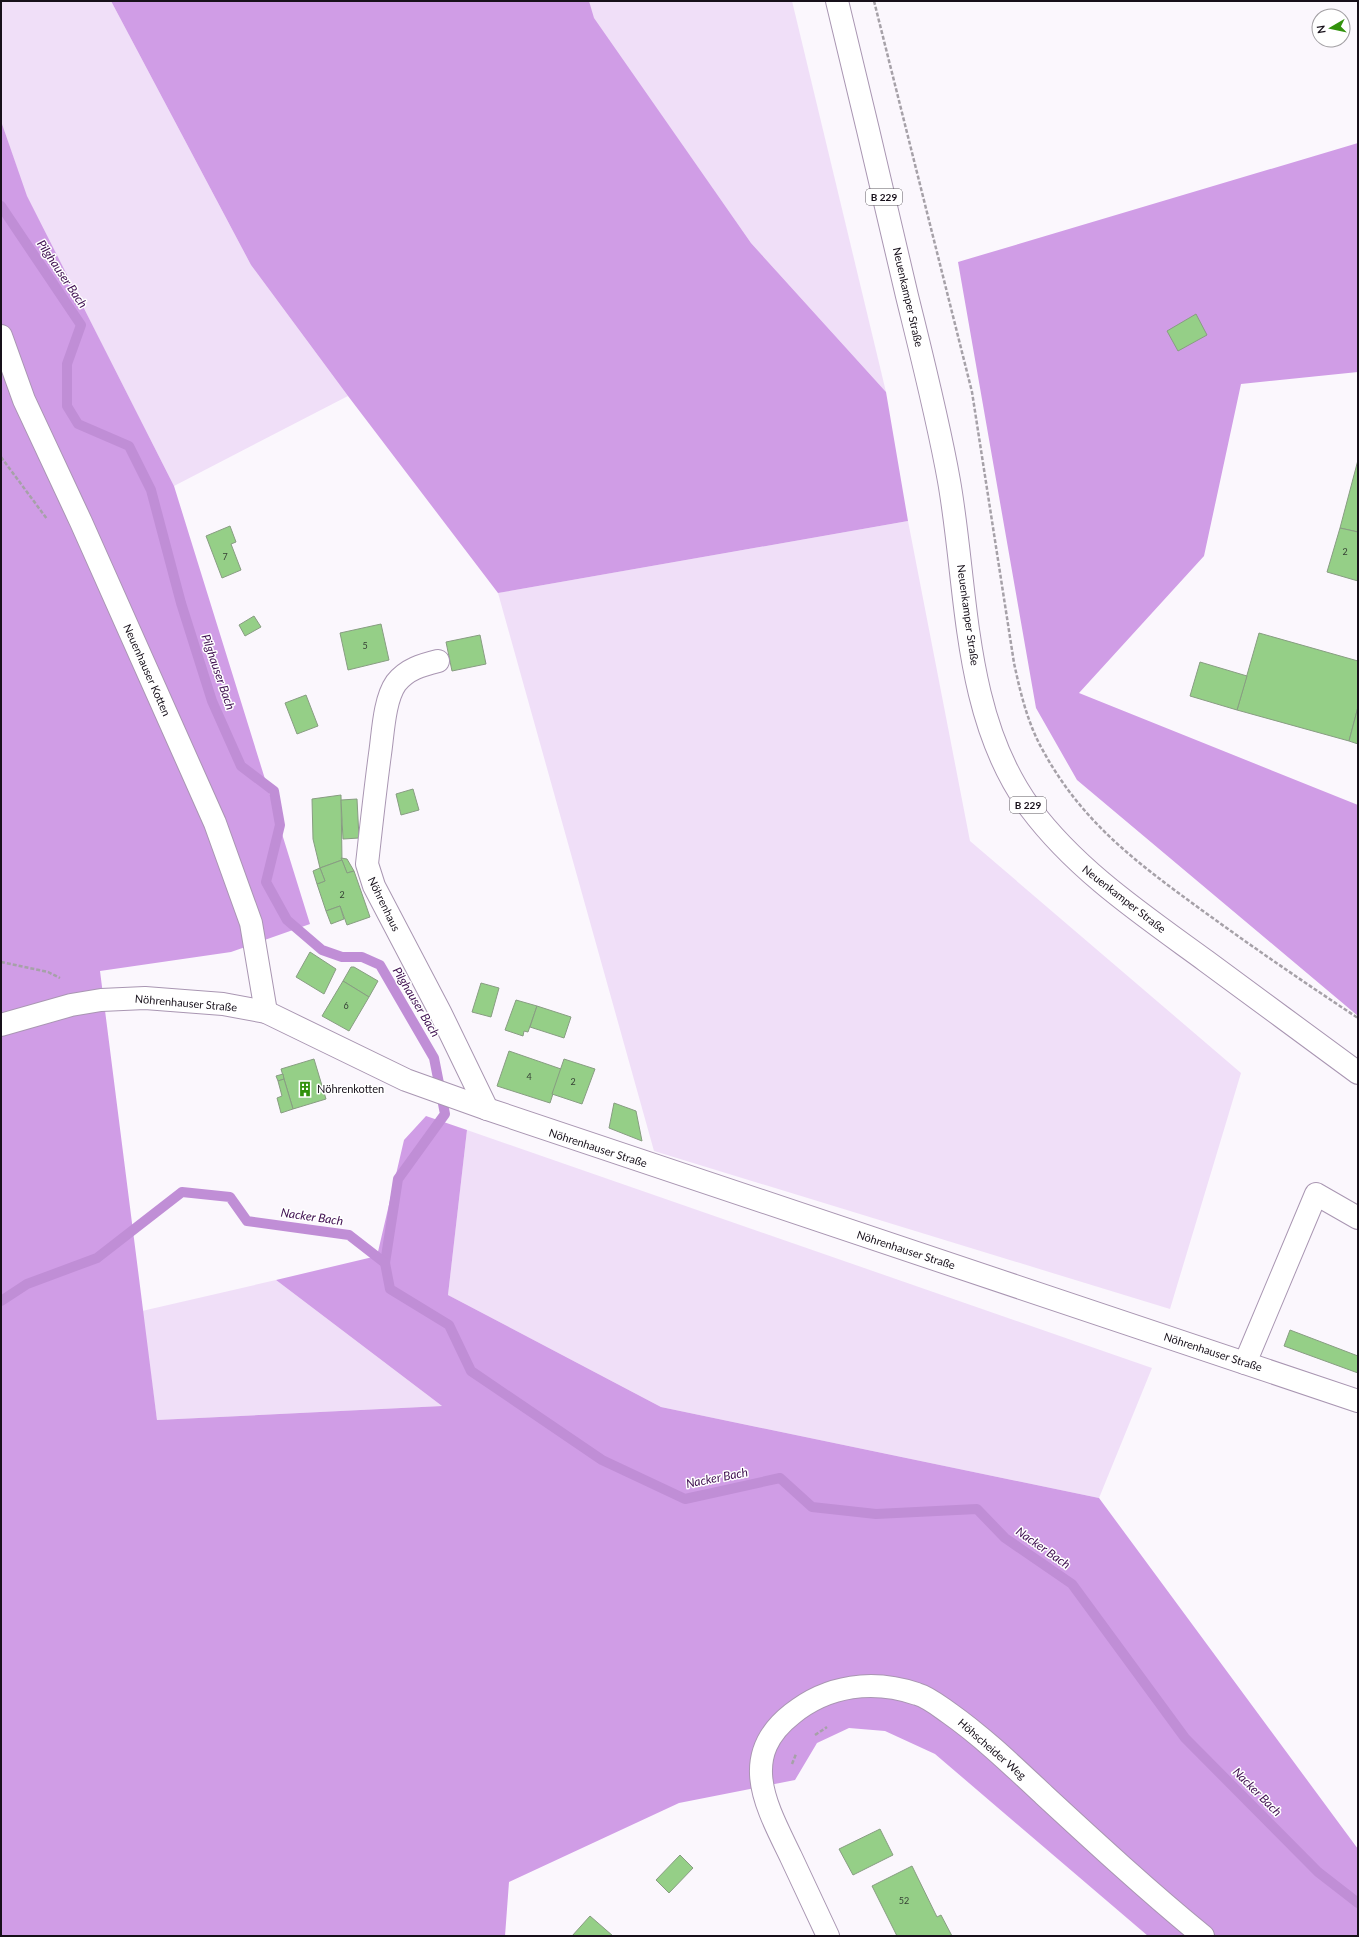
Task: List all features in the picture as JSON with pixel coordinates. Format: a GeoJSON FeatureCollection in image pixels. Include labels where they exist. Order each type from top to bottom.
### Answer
{"type":"FeatureCollection","features":[{"type":"Feature","properties":{"kind":"main road","name":"Neuenkamper Straße"},"geometry":{"type":"LineString","coordinates":[[838,1],[949,480],[972,651],[981,694],[997,747],[1006,768],[1028,805],[1045,827],[1081,865],[1154,924],[1358,1073]]}},
{"type":"Feature","properties":{"kind":"main road","name":"Neuenhauser Kotten"},"geometry":{"type":"LineString","coordinates":[[1,336],[27,407],[81,522],[215,823],[251,923],[266,1012]]}},
{"type":"Feature","properties":{"kind":"main road","name":"Nöhrenhaus"},"geometry":{"type":"LineString","coordinates":[[438,661],[418,666],[405,673],[395,684],[390,696],[384,720],[367,864],[374,886],[440,1012],[487,1110]]}},
{"type":"Feature","properties":{"kind":"main road","name":"Nöhrenhauser Straße"},"geometry":{"type":"LineString","coordinates":[[1,1024],[72,1005],[101,1000],[145,998],[223,1004],[266,1012],[406,1080],[487,1110],[1358,1400]]}},
{"type":"Feature","properties":{"kind":"main road"},"geometry":{"type":"LineString","coordinates":[[1245,1363],[1316,1194],[1358,1218]]}},
{"type":"Feature","properties":{"kind":"main road","name":"Höhscheider Weg"},"geometry":{"type":"LineString","coordinates":[[828,1936],[766,1806],[760,1772],[765,1748],[774,1732],[798,1709],[818,1696],[845,1688],[862,1685],[881,1685],[919,1694],[971,1728],[1111,1857],[1203,1936]]}},
{"type":"Feature","properties":{"kind":"path"},"geometry":{"type":"LineString","coordinates":[[874,1],[972,392],[1014,663],[1023,702],[1040,745],[1058,775],[1079,805],[1106,835],[1135,860],[1270,960],[1358,1018]]}},
{"type":"Feature","properties":{"kind":"path"},"geometry":{"type":"LineString","coordinates":[[1,962],[48,972],[61,979]]}},
{"type":"Feature","properties":{"kind":"path"},"geometry":{"type":"LineString","coordinates":[[810,1738],[828,1726]]}},
{"type":"Feature","properties":{"kind":"path"},"geometry":{"type":"LineString","coordinates":[[790,1770],[797,1752]]}},
{"type":"Feature","properties":{"kind":"shaded area"},"geometry":{"type":"Polygon","coordinates":[[[1,1],[111,1],[251,265],[348,396],[174,486],[26,195],[1,121],[1,1]]]}},
{"type":"Feature","properties":{"kind":"shaded area"},"geometry":{"type":"Polygon","coordinates":[[[111,1],[589,1],[594,18],[751,243],[886,392],[908,521],[498,593],[348,396],[251,265],[111,1]]]}},
{"type":"Feature","properties":{"kind":"shaded area"},"geometry":{"type":"Polygon","coordinates":[[[589,1],[792,1],[886,392],[751,243],[593,18],[589,1]]]}},
{"type":"Feature","properties":{"kind":"shaded area"},"geometry":{"type":"Polygon","coordinates":[[[1,121],[27,196],[174,486],[310,924],[231,952],[100,971],[157,1420],[442,1406],[276,1280],[377,1256],[404,1140],[426,1116],[467,1130],[448,1295],[661,1407],[1099,1498],[1358,1849],[1358,1936],[1148,1936],[935,1754],[885,1731],[849,1728],[817,1743],[795,1780],[679,1803],[509,1882],[505,1936],[1,1936],[1,121]]]}},
{"type":"Feature","properties":{"kind":"shaded area"},"geometry":{"type":"Polygon","coordinates":[[[1358,143],[1358,372],[1241,384],[1204,556],[1079,693],[1358,805],[1358,1016],[1077,780],[1036,708],[958,262],[1358,143]]]}},
{"type":"Feature","properties":{"kind":"shaded area"},"geometry":{"type":"Polygon","coordinates":[[[908,521],[970,841],[1241,1073],[1170,1309],[654,1151],[498,593],[908,521]]]}},
{"type":"Feature","properties":{"kind":"shaded area"},"geometry":{"type":"Polygon","coordinates":[[[467,1130],[1152,1368],[1099,1498],[661,1407],[448,1295],[467,1130]]]}},
{"type":"Feature","properties":{"kind":"shaded area"},"geometry":{"type":"Polygon","coordinates":[[[276,1280],[442,1406],[157,1420],[142,1311],[276,1280]]]}},
{"type":"Feature","properties":{"kind":"building"},"geometry":{"type":"Polygon","coordinates":[[[1196,314],[1207,335],[1178,351],[1167,331],[1196,314]]]}},
{"type":"Feature","properties":{"kind":"building"},"geometry":{"type":"Polygon","coordinates":[[[1358,460],[1358,532],[1340,528],[1358,460]]]}},
{"type":"Feature","properties":{"kind":"building"},"geometry":{"type":"Polygon","coordinates":[[[230,526],[236,542],[231,544],[241,570],[222,578],[206,536],[230,526]]]}},
{"type":"Feature","properties":{"kind":"building"},"geometry":{"type":"Polygon","coordinates":[[[1340,528],[1358,532],[1358,581],[1327,572],[1340,528]]]}},
{"type":"Feature","properties":{"kind":"building"},"geometry":{"type":"Polygon","coordinates":[[[254,616],[261,627],[245,636],[239,625],[254,616]]]}},
{"type":"Feature","properties":{"kind":"building"},"geometry":{"type":"Polygon","coordinates":[[[381,624],[389,660],[348,670],[340,633],[381,624]]]}},
{"type":"Feature","properties":{"kind":"building"},"geometry":{"type":"Polygon","coordinates":[[[1259,633],[1358,661],[1358,707],[1349,741],[1237,710],[1259,633]]]}},
{"type":"Feature","properties":{"kind":"building"},"geometry":{"type":"Polygon","coordinates":[[[480,635],[486,664],[452,671],[446,642],[480,635]]]}},
{"type":"Feature","properties":{"kind":"building"},"geometry":{"type":"Polygon","coordinates":[[[1200,662],[1247,676],[1237,710],[1190,696],[1200,662]]]}},
{"type":"Feature","properties":{"kind":"building"},"geometry":{"type":"Polygon","coordinates":[[[306,695],[318,726],[297,734],[285,703],[306,695]]]}},
{"type":"Feature","properties":{"kind":"building"},"geometry":{"type":"Polygon","coordinates":[[[1358,707],[1358,744],[1349,741],[1358,707]]]}},
{"type":"Feature","properties":{"kind":"building"},"geometry":{"type":"Polygon","coordinates":[[[413,789],[419,810],[401,815],[396,794],[413,789]]]}},
{"type":"Feature","properties":{"kind":"building"},"geometry":{"type":"Polygon","coordinates":[[[341,795],[342,860],[320,868],[313,839],[312,799],[341,795]]]}},
{"type":"Feature","properties":{"kind":"building"},"geometry":{"type":"Polygon","coordinates":[[[357,799],[359,838],[343,839],[341,800],[357,799]]]}},
{"type":"Feature","properties":{"kind":"building"},"geometry":{"type":"Polygon","coordinates":[[[341,858],[347,859],[354,871],[347,873],[341,858]]]}},
{"type":"Feature","properties":{"kind":"building"},"geometry":{"type":"Polygon","coordinates":[[[342,860],[347,873],[354,871],[370,917],[347,925],[340,906],[326,911],[317,884],[325,881],[320,868],[342,860]]]}},
{"type":"Feature","properties":{"kind":"building"},"geometry":{"type":"Polygon","coordinates":[[[320,868],[325,881],[317,884],[313,871],[320,868]]]}},
{"type":"Feature","properties":{"kind":"building"},"geometry":{"type":"Polygon","coordinates":[[[340,906],[344,919],[331,924],[326,911],[340,906]]]}},
{"type":"Feature","properties":{"kind":"building"},"geometry":{"type":"Polygon","coordinates":[[[310,952],[336,969],[324,994],[296,977],[310,952]]]}},
{"type":"Feature","properties":{"kind":"building"},"geometry":{"type":"Polygon","coordinates":[[[351,967],[354,967],[378,981],[369,997],[343,981],[351,967]]]}},
{"type":"Feature","properties":{"kind":"building"},"geometry":{"type":"Polygon","coordinates":[[[343,981],[369,997],[349,1031],[322,1016],[343,981]]]}},
{"type":"Feature","properties":{"kind":"building"},"geometry":{"type":"Polygon","coordinates":[[[481,983],[499,988],[491,1017],[472,1012],[481,983]]]}},
{"type":"Feature","properties":{"kind":"building"},"geometry":{"type":"Polygon","coordinates":[[[516,1000],[537,1006],[528,1032],[524,1031],[523,1036],[505,1030],[516,1000]]]}},
{"type":"Feature","properties":{"kind":"building"},"geometry":{"type":"Polygon","coordinates":[[[537,1006],[571,1017],[564,1038],[530,1027],[537,1006]]]}},
{"type":"Feature","properties":{"kind":"building"},"geometry":{"type":"Polygon","coordinates":[[[509,1051],[561,1069],[550,1103],[497,1086],[509,1051]]]}},
{"type":"Feature","properties":{"kind":"building","name":"Nöhrenkotten"},"geometry":{"type":"Polygon","coordinates":[[[314,1059],[326,1099],[293,1109],[281,1069],[314,1059]]]}},
{"type":"Feature","properties":{"kind":"building"},"geometry":{"type":"Polygon","coordinates":[[[564,1059],[595,1069],[582,1104],[552,1094],[564,1059]]]}},
{"type":"Feature","properties":{"kind":"building"},"geometry":{"type":"Polygon","coordinates":[[[283,1074],[284,1079],[278,1081],[276,1076],[283,1074]]]}},
{"type":"Feature","properties":{"kind":"building"},"geometry":{"type":"Polygon","coordinates":[[[284,1079],[293,1109],[281,1113],[277,1098],[282,1096],[278,1081],[284,1079]]]}},
{"type":"Feature","properties":{"kind":"building"},"geometry":{"type":"Polygon","coordinates":[[[614,1103],[636,1111],[642,1141],[609,1128],[614,1103]]]}},
{"type":"Feature","properties":{"kind":"building"},"geometry":{"type":"Polygon","coordinates":[[[1290,1330],[1358,1356],[1358,1373],[1284,1346],[1290,1330]]]}},
{"type":"Feature","properties":{"kind":"building"},"geometry":{"type":"Polygon","coordinates":[[[880,1829],[893,1855],[853,1875],[839,1849],[880,1829]]]}},
{"type":"Feature","properties":{"kind":"building"},"geometry":{"type":"Polygon","coordinates":[[[680,1855],[693,1868],[669,1893],[656,1880],[680,1855]]]}},
{"type":"Feature","properties":{"kind":"building"},"geometry":{"type":"Polygon","coordinates":[[[912,1866],[937,1917],[941,1915],[952,1936],[897,1936],[872,1886],[912,1866]]]}},
{"type":"Feature","properties":{"kind":"building"},"geometry":{"type":"Polygon","coordinates":[[[590,1916],[613,1936],[572,1936],[590,1916]]]}},
{"type":"Feature","properties":{"kind":"waterway","name":"Pilghauser Bach"},"geometry":{"type":"LineString","coordinates":[[1,206],[81,325],[67,364],[67,406],[78,424],[129,446],[151,490],[181,603],[212,701],[241,766],[274,791],[280,825],[266,882],[287,920],[322,950],[342,957],[362,957],[380,965],[434,1058],[445,1114],[398,1179],[385,1263]]}},
{"type":"Feature","properties":{"kind":"waterway","name":"Nacker Bach"},"geometry":{"type":"LineString","coordinates":[[1,1301],[27,1284],[97,1258],[182,1192],[230,1197],[247,1221],[349,1235],[385,1263],[390,1289],[449,1325],[471,1371],[602,1460],[685,1499],[780,1478],[812,1507],[876,1514],[977,1509],[1005,1538],[1072,1584],[1185,1738],[1318,1872],[1358,1903]]}},
{"type":"Feature","properties":{"kind":"place","name":"Nöhrenkotten"},"geometry":{"type":"Point","coordinates":[305,1089]}}]}
